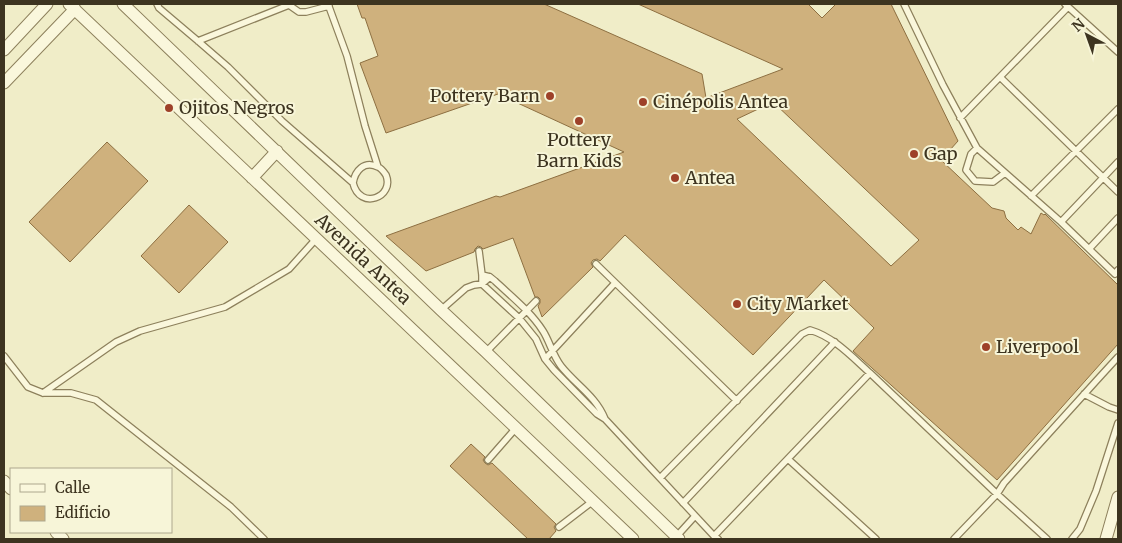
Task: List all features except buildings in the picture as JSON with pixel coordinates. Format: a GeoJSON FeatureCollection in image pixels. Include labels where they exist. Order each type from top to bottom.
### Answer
{"type":"FeatureCollection","features":[{"type":"Feature","properties":{"kind":"street"},"geometry":{"type":"LineString","coordinates":[[4,50],[46,4]]}},
{"type":"Feature","properties":{"kind":"street","name":"Avenida Antea"},"geometry":{"type":"LineString","coordinates":[[123,4],[678,538]]}},
{"type":"Feature","properties":{"kind":"street"},"geometry":{"type":"LineString","coordinates":[[4,83],[72,6]]}},
{"type":"Feature","properties":{"kind":"street","name":"Avenida Antea"},"geometry":{"type":"LineString","coordinates":[[72,6],[633,539]]}},
{"type":"Feature","properties":{"kind":"street"},"geometry":{"type":"LineString","coordinates":[[252,178],[277,151]]}},
{"type":"Feature","properties":{"kind":"street"},"geometry":{"type":"LineString","coordinates":[[1106,539],[1118,497]]}},
{"type":"Feature","properties":{"kind":"lane"},"geometry":{"type":"LineString","coordinates":[[157,4],[159,8],[228,67],[282,121],[353,183]]}},
{"type":"Feature","properties":{"kind":"lane"},"geometry":{"type":"LineString","coordinates":[[904,4],[960,118],[977,148],[1115,274],[1118,270]]}},
{"type":"Feature","properties":{"kind":"lane"},"geometry":{"type":"LineString","coordinates":[[198,41],[289,5],[299,12],[306,12],[328,5],[347,56],[362,118],[378,167]]}},
{"type":"Feature","properties":{"kind":"lane"},"geometry":{"type":"LineString","coordinates":[[960,118],[1067,5],[1118,52]]}},
{"type":"Feature","properties":{"kind":"lane"},"geometry":{"type":"LineString","coordinates":[[1000,77],[1118,192]]}},
{"type":"Feature","properties":{"kind":"lane"},"geometry":{"type":"LineString","coordinates":[[1031,196],[1118,109]]}},
{"type":"Feature","properties":{"kind":"lane"},"geometry":{"type":"LineString","coordinates":[[977,148],[971,154],[966,170],[975,181],[992,182],[1004,173]]}},
{"type":"Feature","properties":{"kind":"lane"},"geometry":{"type":"LineString","coordinates":[[1060,222],[1118,162]]}},
{"type":"Feature","properties":{"kind":"lane"},"geometry":{"type":"LineString","coordinates":[[364,166],[378,167],[387,178],[384,191],[380,196],[373,199],[359,196],[353,183],[354,176],[364,166]]}},
{"type":"Feature","properties":{"kind":"lane"},"geometry":{"type":"LineString","coordinates":[[1089,249],[1118,218]]}},
{"type":"Feature","properties":{"kind":"lane"},"geometry":{"type":"LineString","coordinates":[[44,393],[116,342],[140,331],[225,306],[289,269],[316,239]]}},
{"type":"Feature","properties":{"kind":"lane"},"geometry":{"type":"LineString","coordinates":[[479,251],[482,284],[519,318],[536,339],[544,359],[564,381],[597,414],[606,418]]}},
{"type":"Feature","properties":{"kind":"lane"},"geometry":{"type":"LineString","coordinates":[[596,264],[737,401]]}},
{"type":"Feature","properties":{"kind":"lane"},"geometry":{"type":"LineString","coordinates":[[482,275],[490,277],[527,310],[544,332],[561,366],[595,400],[606,418],[716,538],[870,373]]}},
{"type":"Feature","properties":{"kind":"lane"},"geometry":{"type":"LineString","coordinates":[[441,310],[466,288],[482,284],[490,277]]}},
{"type":"Feature","properties":{"kind":"lane"},"geometry":{"type":"LineString","coordinates":[[544,359],[616,283]]}},
{"type":"Feature","properties":{"kind":"lane"},"geometry":{"type":"LineString","coordinates":[[486,352],[536,301]]}},
{"type":"Feature","properties":{"kind":"lane"},"geometry":{"type":"LineString","coordinates":[[660,477],[802,334],[810,330],[820,333],[835,342],[1047,539]]}},
{"type":"Feature","properties":{"kind":"lane"},"geometry":{"type":"LineString","coordinates":[[683,503],[835,342]]}},
{"type":"Feature","properties":{"kind":"lane"},"geometry":{"type":"LineString","coordinates":[[4,356],[28,387],[44,393],[71,393],[96,400],[231,507],[264,539]]}},
{"type":"Feature","properties":{"kind":"lane"},"geometry":{"type":"LineString","coordinates":[[954,539],[997,494],[1004,483],[1118,357]]}},
{"type":"Feature","properties":{"kind":"lane"},"geometry":{"type":"LineString","coordinates":[[1084,394],[1118,410]]}},
{"type":"Feature","properties":{"kind":"lane"},"geometry":{"type":"LineString","coordinates":[[1072,539],[1084,522],[1110,452],[1118,423]]}},
{"type":"Feature","properties":{"kind":"lane"},"geometry":{"type":"LineString","coordinates":[[488,460],[516,428]]}},
{"type":"Feature","properties":{"kind":"lane"},"geometry":{"type":"LineString","coordinates":[[788,459],[876,539]]}},
{"type":"Feature","properties":{"kind":"lane"},"geometry":{"type":"LineString","coordinates":[[560,527],[593,502]]}},
{"type":"Feature","properties":{"kind":"lane"},"geometry":{"type":"LineString","coordinates":[[678,538],[695,516]]}},
{"type":"Feature","properties":{"kind":"place","name":"Pottery Barn"},"geometry":{"type":"Point","coordinates":[550,96]}},
{"type":"Feature","properties":{"kind":"place","name":"Cinépolis Antea"},"geometry":{"type":"Point","coordinates":[643,102]}},
{"type":"Feature","properties":{"kind":"place","name":"Ojitos Negros"},"geometry":{"type":"Point","coordinates":[169,108]}},
{"type":"Feature","properties":{"kind":"place","name":"Pottery Barn Kids"},"geometry":{"type":"Point","coordinates":[579,121]}},
{"type":"Feature","properties":{"kind":"place","name":"Gap"},"geometry":{"type":"Point","coordinates":[914,154]}},
{"type":"Feature","properties":{"kind":"place","name":"Antea"},"geometry":{"type":"Point","coordinates":[675,178]}},
{"type":"Feature","properties":{"kind":"place","name":"City Market"},"geometry":{"type":"Point","coordinates":[737,304]}},
{"type":"Feature","properties":{"kind":"place","name":"Liverpool"},"geometry":{"type":"Point","coordinates":[986,347]}}]}
